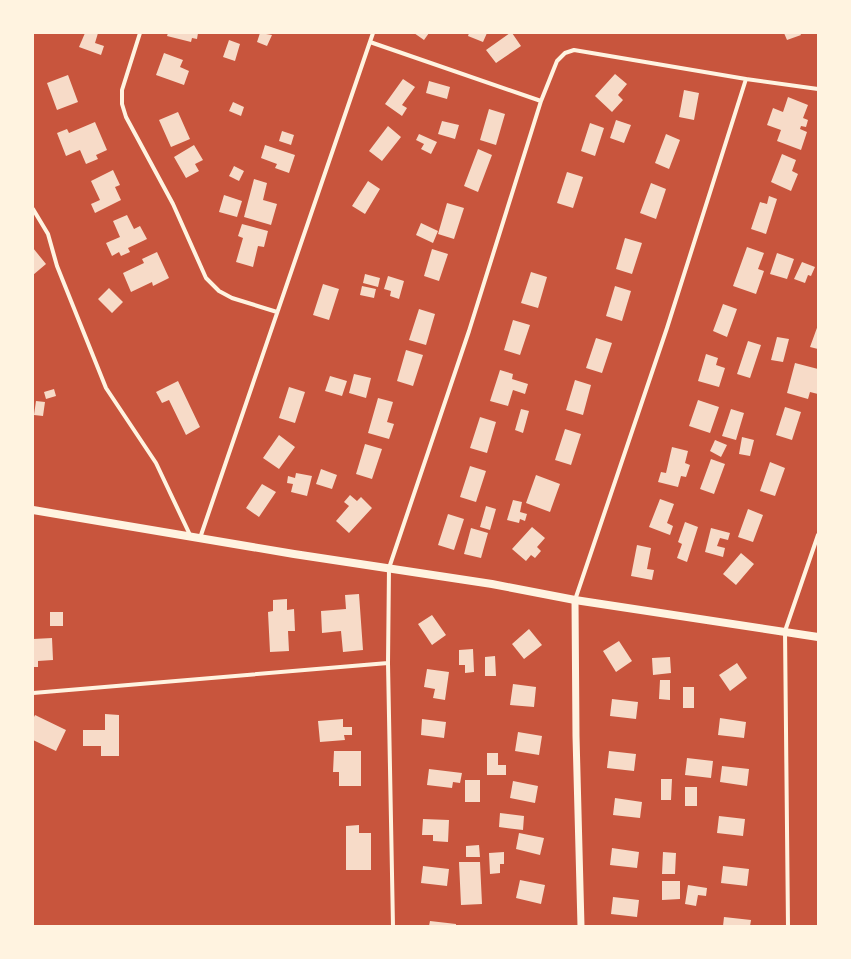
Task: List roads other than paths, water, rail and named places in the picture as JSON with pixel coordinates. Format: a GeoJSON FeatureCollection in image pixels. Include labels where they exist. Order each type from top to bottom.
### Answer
{"type":"FeatureCollection","features":[{"type":"Feature","properties":{"kind":"main road"},"geometry":{"type":"LineString","coordinates":[[33,510],[294,554],[492,584],[575,600],[818,637]]}},
{"type":"Feature","properties":{"kind":"street"},"geometry":{"type":"LineString","coordinates":[[140,33],[122,90],[122,104],[126,117],[173,204],[206,278],[219,291],[232,298],[277,312]]}},
{"type":"Feature","properties":{"kind":"street"},"geometry":{"type":"LineString","coordinates":[[195,538],[277,312],[373,33]]}},
{"type":"Feature","properties":{"kind":"street"},"geometry":{"type":"LineString","coordinates":[[370,42],[541,101]]}},
{"type":"Feature","properties":{"kind":"street"},"geometry":{"type":"LineString","coordinates":[[393,926],[388,663],[389,568],[469,331],[541,101],[557,61],[565,53],[574,50],[746,79],[818,89]]}},
{"type":"Feature","properties":{"kind":"street"},"geometry":{"type":"LineString","coordinates":[[581,926],[576,736],[575,600],[667,328],[746,79]]}},
{"type":"Feature","properties":{"kind":"street"},"geometry":{"type":"LineString","coordinates":[[33,209],[48,234],[57,266],[106,388],[156,463],[195,538]]}},
{"type":"Feature","properties":{"kind":"street"},"geometry":{"type":"LineString","coordinates":[[788,926],[785,631],[818,535]]}},
{"type":"Feature","properties":{"kind":"street"},"geometry":{"type":"LineString","coordinates":[[33,693],[388,663]]}}]}
